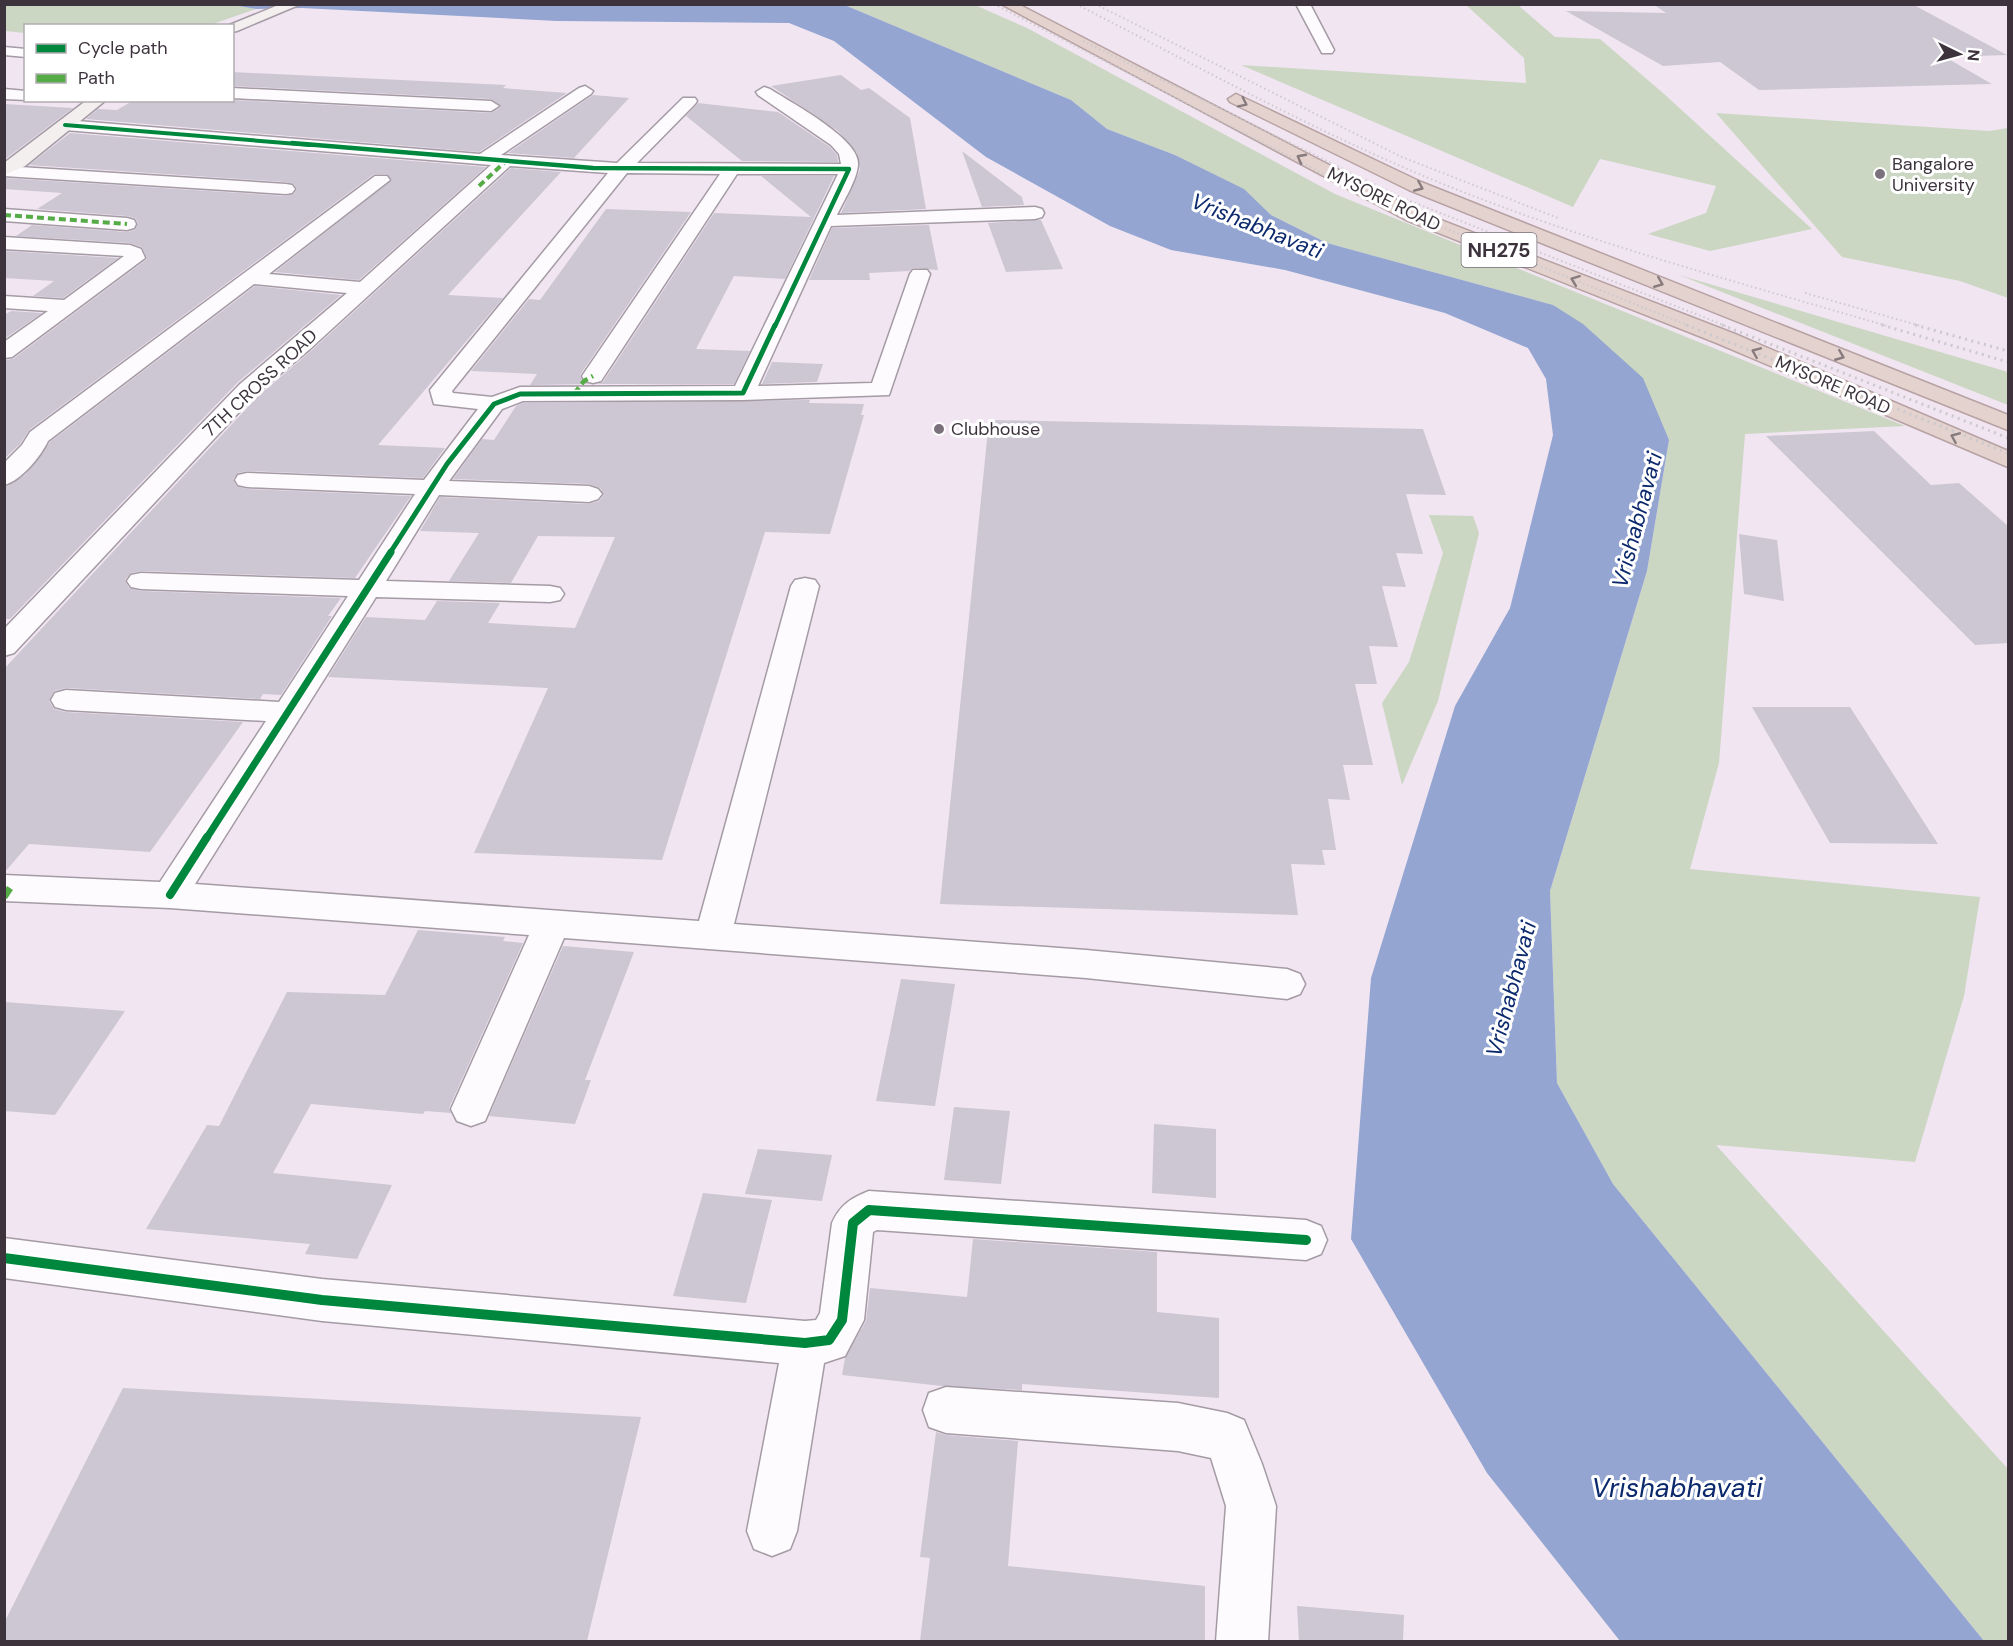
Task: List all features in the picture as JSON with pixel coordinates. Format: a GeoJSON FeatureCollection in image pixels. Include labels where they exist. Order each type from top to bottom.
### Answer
{"type":"FeatureCollection","features":[{"type":"Feature","properties":{"kind":"highway","name":"MYSORE ROAD"},"geometry":{"type":"LineString","coordinates":[[1007,4],[1413,216],[1727,339],[2008,460]]}},
{"type":"Feature","properties":{"kind":"highway"},"geometry":{"type":"LineString","coordinates":[[1039,4],[1147,56]]}},
{"type":"Feature","properties":{"kind":"highway","name":"MYSORE ROAD"},"geometry":{"type":"LineString","coordinates":[[1222,92],[1415,186],[2008,423]]}},
{"type":"Feature","properties":{"kind":"street"},"geometry":{"type":"LineString","coordinates":[[1303,4],[1327,51]]}},
{"type":"Feature","properties":{"kind":"street"},"geometry":{"type":"LineString","coordinates":[[234,27],[290,6]]}},
{"type":"Feature","properties":{"kind":"street"},"geometry":{"type":"LineString","coordinates":[[4,51],[24,53]]}},
{"type":"Feature","properties":{"kind":"street","name":"7TH CROSS ROAD"},"geometry":{"type":"LineString","coordinates":[[4,647],[235,402],[363,288],[495,160],[585,91]]}},
{"type":"Feature","properties":{"kind":"street"},"geometry":{"type":"LineString","coordinates":[[743,393],[849,169],[851,160],[847,150],[837,141],[764,92]]}},
{"type":"Feature","properties":{"kind":"street"},"geometry":{"type":"LineString","coordinates":[[234,93],[491,105]]}},
{"type":"Feature","properties":{"kind":"street"},"geometry":{"type":"LineString","coordinates":[[4,94],[24,96]]}},
{"type":"Feature","properties":{"kind":"street"},"geometry":{"type":"LineString","coordinates":[[689,101],[622,168],[441,390],[442,399],[494,404],[520,394],[880,390],[920,274]]}},
{"type":"Feature","properties":{"kind":"street"},"geometry":{"type":"LineString","coordinates":[[8,166],[95,102]]}},
{"type":"Feature","properties":{"kind":"street"},"geometry":{"type":"LineString","coordinates":[[65,125],[622,168],[849,169]]}},
{"type":"Feature","properties":{"kind":"street"},"geometry":{"type":"LineString","coordinates":[[8,166],[286,189]]}},
{"type":"Feature","properties":{"kind":"street"},"geometry":{"type":"LineString","coordinates":[[593,376],[731,170]]}},
{"type":"Feature","properties":{"kind":"street"},"geometry":{"type":"LineString","coordinates":[[4,478],[33,448],[38,436],[381,180]]}},
{"type":"Feature","properties":{"kind":"street"},"geometry":{"type":"LineString","coordinates":[[824,221],[1035,213]]}},
{"type":"Feature","properties":{"kind":"street"},"geometry":{"type":"LineString","coordinates":[[4,215],[127,224]]}},
{"type":"Feature","properties":{"kind":"street"},"geometry":{"type":"LineString","coordinates":[[4,243],[134,253],[135,258],[4,352]]}},
{"type":"Feature","properties":{"kind":"street"},"geometry":{"type":"LineString","coordinates":[[250,278],[363,288]]}},
{"type":"Feature","properties":{"kind":"street"},"geometry":{"type":"LineString","coordinates":[[4,302],[68,306]]}},
{"type":"Feature","properties":{"kind":"street"},"geometry":{"type":"LineString","coordinates":[[235,402],[263,403]]}},
{"type":"Feature","properties":{"kind":"street"},"geometry":{"type":"LineString","coordinates":[[170,895],[432,488],[494,404]]}},
{"type":"Feature","properties":{"kind":"street"},"geometry":{"type":"LineString","coordinates":[[247,480],[589,494]]}},
{"type":"Feature","properties":{"kind":"street"},"geometry":{"type":"LineString","coordinates":[[141,581],[550,594]]}},
{"type":"Feature","properties":{"kind":"street"},"geometry":{"type":"LineString","coordinates":[[713,936],[805,586]]}},
{"type":"Feature","properties":{"kind":"street"},"geometry":{"type":"LineString","coordinates":[[66,700],[288,712]]}},
{"type":"Feature","properties":{"kind":"street"},"geometry":{"type":"LineString","coordinates":[[6,891],[170,895],[1086,964],[1287,984]]}},
{"type":"Feature","properties":{"kind":"street"},"geometry":{"type":"LineString","coordinates":[[471,1109],[552,924]]}},
{"type":"Feature","properties":{"kind":"street"},"geometry":{"type":"LineString","coordinates":[[4,1258],[322,1300],[805,1342],[828,1340],[842,1320],[853,1223],[869,1210],[1306,1240]]}},
{"type":"Feature","properties":{"kind":"street"},"geometry":{"type":"LineString","coordinates":[[772,1531],[805,1342]]}},
{"type":"Feature","properties":{"kind":"street"},"geometry":{"type":"LineString","coordinates":[[946,1410],[1178,1426],[1227,1437],[1239,1464],[1251,1506],[1242,1641]]}},
{"type":"Feature","properties":{"kind":"green space"},"geometry":{"type":"Polygon","coordinates":[[[234,4],[256,9],[213,24],[24,24],[24,33],[5,31],[5,5],[234,4]]]}},
{"type":"Feature","properties":{"kind":"green space"},"geometry":{"type":"Polygon","coordinates":[[[849,4],[975,5],[1027,28],[1335,194],[1905,426],[1745,434],[1719,763],[1690,869],[1980,897],[1964,996],[1915,1162],[1716,1145],[2008,1469],[2008,1641],[1984,1641],[1613,1184],[1557,1083],[1550,891],[1647,571],[1669,440],[1553,305],[1327,243],[1271,215],[1243,189],[1175,155],[1107,129],[1071,100],[847,6],[849,4]]]}},
{"type":"Feature","properties":{"kind":"green space"},"geometry":{"type":"Polygon","coordinates":[[[1466,5],[1518,5],[1555,37],[1600,39],[1663,93],[1812,229],[1710,251],[1648,234],[1706,213],[1716,186],[1600,159],[1573,207],[1241,65],[1526,83],[1524,58],[1466,5]]]}},
{"type":"Feature","properties":{"kind":"green space","name":"Bangalore University"},"geometry":{"type":"Polygon","coordinates":[[[1716,113],[1989,131],[2008,128],[2008,298],[1960,281],[1842,257],[1716,113]]]}},
{"type":"Feature","properties":{"kind":"green space"},"geometry":{"type":"Polygon","coordinates":[[[1679,275],[2008,372],[2008,405],[1679,275]]]}},
{"type":"Feature","properties":{"kind":"green space"},"geometry":{"type":"Polygon","coordinates":[[[1429,515],[1473,516],[1479,533],[1438,701],[1402,785],[1382,703],[1409,662],[1443,553],[1429,515]]]}},
{"type":"Feature","properties":{"kind":"water","name":"Vrishabhavati"},"geometry":{"type":"Polygon","coordinates":[[[796,4],[847,6],[1071,100],[1107,129],[1175,155],[1244,189],[1271,215],[1327,243],[1553,305],[1583,324],[1643,378],[1669,440],[1647,571],[1550,891],[1557,1083],[1613,1184],[1984,1641],[1620,1641],[1487,1473],[1351,1239],[1371,978],[1455,706],[1510,608],[1553,435],[1546,379],[1528,348],[1445,313],[1285,270],[1171,250],[1110,226],[986,157],[834,41],[789,23],[557,21],[302,8],[256,9],[234,5],[796,4]]]}},
{"type":"Feature","properties":{"kind":"building"},"geometry":{"type":"Polygon","coordinates":[[[1653,4],[1912,4],[2007,55],[1945,57],[1992,84],[1759,90],[1720,62],[1663,66],[1566,11],[1666,13],[1653,4]]]}},
{"type":"Feature","properties":{"kind":"building"},"geometry":{"type":"Polygon","coordinates":[[[234,72],[506,85],[503,88],[567,93],[479,152],[86,119],[98,109],[117,110],[131,102],[234,102],[234,100],[491,113],[501,107],[491,99],[234,86],[234,72]]]}},
{"type":"Feature","properties":{"kind":"building"},"geometry":{"type":"Polygon","coordinates":[[[841,75],[861,90],[869,88],[910,118],[926,209],[841,213],[860,170],[857,153],[838,131],[771,86],[841,75]]]}},
{"type":"Feature","properties":{"kind":"building"},"geometry":{"type":"Polygon","coordinates":[[[593,95],[629,98],[574,158],[508,153],[593,95]]]}},
{"type":"Feature","properties":{"kind":"building"},"geometry":{"type":"Polygon","coordinates":[[[698,103],[778,112],[830,147],[837,155],[838,162],[742,161],[686,116],[698,103]]]}},
{"type":"Feature","properties":{"kind":"building"},"geometry":{"type":"Polygon","coordinates":[[[4,104],[73,108],[4,160],[4,104]]]}},
{"type":"Feature","properties":{"kind":"building"},"geometry":{"type":"Polygon","coordinates":[[[70,133],[486,167],[359,280],[275,272],[392,180],[387,174],[374,174],[29,430],[20,444],[4,459],[4,360],[13,359],[147,259],[142,247],[130,243],[16,236],[32,225],[127,232],[135,230],[138,223],[135,218],[127,216],[37,209],[62,193],[4,189],[4,178],[286,196],[294,194],[297,189],[294,184],[286,182],[29,165],[70,133]]]}},
{"type":"Feature","properties":{"kind":"building"},"geometry":{"type":"Polygon","coordinates":[[[962,151],[1022,197],[1024,205],[982,207],[962,151]]]}},
{"type":"Feature","properties":{"kind":"building"},"geometry":{"type":"Polygon","coordinates":[[[511,168],[561,172],[448,295],[503,298],[378,445],[445,448],[423,478],[247,471],[238,473],[233,479],[236,486],[247,489],[411,496],[355,578],[141,571],[131,573],[125,580],[129,588],[141,591],[341,598],[328,616],[332,616],[281,695],[263,694],[260,699],[66,688],[54,691],[49,701],[54,709],[65,712],[243,722],[150,852],[29,844],[4,873],[4,669],[258,396],[311,351],[511,168]]]}},
{"type":"Feature","properties":{"kind":"building"},"geometry":{"type":"Polygon","coordinates":[[[761,176],[834,176],[785,279],[734,276],[696,349],[750,351],[734,384],[597,384],[603,382],[714,213],[811,217],[761,176]]]}},
{"type":"Feature","properties":{"kind":"building"},"geometry":{"type":"Polygon","coordinates":[[[606,209],[691,212],[580,375],[583,382],[589,384],[530,385],[537,374],[471,371],[529,299],[540,300],[606,209]]]}},
{"type":"Feature","properties":{"kind":"building"},"geometry":{"type":"Polygon","coordinates":[[[1041,220],[1063,269],[1006,272],[988,223],[1041,220]]]}},
{"type":"Feature","properties":{"kind":"building"},"geometry":{"type":"Polygon","coordinates":[[[929,225],[938,270],[913,268],[909,271],[869,273],[870,280],[809,280],[832,228],[929,225]]]}},
{"type":"Feature","properties":{"kind":"building"},"geometry":{"type":"Polygon","coordinates":[[[4,251],[118,258],[63,298],[33,296],[54,281],[4,278],[4,251]]]}},
{"type":"Feature","properties":{"kind":"building"},"geometry":{"type":"Polygon","coordinates":[[[255,286],[341,295],[238,382],[10,619],[4,619],[4,487],[25,475],[50,442],[255,286]]]}},
{"type":"Feature","properties":{"kind":"building"},"geometry":{"type":"Polygon","coordinates":[[[11,311],[42,313],[4,339],[4,315],[11,311]]]}},
{"type":"Feature","properties":{"kind":"building"},"geometry":{"type":"Polygon","coordinates":[[[772,362],[823,364],[817,382],[762,384],[772,362]]]}},
{"type":"Feature","properties":{"kind":"building"},"geometry":{"type":"Polygon","coordinates":[[[810,400],[809,403],[864,404],[861,415],[864,415],[830,534],[765,532],[662,860],[474,853],[548,688],[328,677],[366,617],[425,620],[437,601],[500,603],[488,623],[575,628],[615,537],[538,536],[511,583],[449,581],[479,533],[420,531],[440,497],[589,504],[599,501],[604,495],[600,488],[589,484],[453,479],[482,439],[494,440],[516,406],[523,403],[810,400]]]}},
{"type":"Feature","properties":{"kind":"building"},"geometry":{"type":"Polygon","coordinates":[[[989,420],[1423,429],[1446,495],[1406,494],[1423,554],[1396,553],[1406,587],[1382,586],[1398,647],[1369,646],[1377,684],[1355,684],[1373,765],[1343,765],[1350,800],[1328,799],[1336,850],[1322,850],[1325,865],[1291,864],[1298,915],[940,904],[989,420]]]}},
{"type":"Feature","properties":{"kind":"building"},"geometry":{"type":"Polygon","coordinates":[[[1874,431],[1931,485],[1959,483],[2008,526],[2008,643],[1975,645],[1766,436],[1874,431]]]}},
{"type":"Feature","properties":{"kind":"building"},"geometry":{"type":"Polygon","coordinates":[[[1739,534],[1777,540],[1784,601],[1744,594],[1739,534]]]}},
{"type":"Feature","properties":{"kind":"building"},"geometry":{"type":"Polygon","coordinates":[[[1752,707],[1850,707],[1938,844],[1830,843],[1752,707]]]}},
{"type":"Feature","properties":{"kind":"building"},"geometry":{"type":"Polygon","coordinates":[[[418,930],[505,937],[503,941],[523,943],[449,1108],[451,1113],[425,1111],[423,1114],[311,1104],[273,1173],[392,1185],[357,1259],[305,1254],[310,1244],[146,1229],[207,1125],[219,1126],[287,992],[385,995],[418,930]]]}},
{"type":"Feature","properties":{"kind":"building"},"geometry":{"type":"Polygon","coordinates":[[[563,946],[634,952],[585,1080],[591,1080],[575,1124],[489,1116],[563,946]]]}},
{"type":"Feature","properties":{"kind":"building"},"geometry":{"type":"Polygon","coordinates":[[[901,979],[955,984],[935,1106],[876,1101],[901,979]]]}},
{"type":"Feature","properties":{"kind":"building"},"geometry":{"type":"Polygon","coordinates":[[[4,1002],[125,1011],[55,1115],[4,1111],[4,1002]]]}},
{"type":"Feature","properties":{"kind":"building"},"geometry":{"type":"Polygon","coordinates":[[[954,1107],[1010,1111],[1001,1184],[944,1180],[954,1107]]]}},
{"type":"Feature","properties":{"kind":"building"},"geometry":{"type":"Polygon","coordinates":[[[1154,1124],[1216,1129],[1216,1198],[1152,1193],[1154,1124]]]}},
{"type":"Feature","properties":{"kind":"building"},"geometry":{"type":"Polygon","coordinates":[[[758,1149],[832,1155],[822,1201],[745,1194],[758,1149]]]}},
{"type":"Feature","properties":{"kind":"building"},"geometry":{"type":"Polygon","coordinates":[[[703,1193],[772,1200],[746,1303],[673,1296],[703,1193]]]}},
{"type":"Feature","properties":{"kind":"building"},"geometry":{"type":"Polygon","coordinates":[[[973,1239],[1157,1252],[1157,1312],[1219,1318],[1219,1398],[1022,1384],[1022,1390],[942,1386],[842,1375],[845,1358],[866,1321],[870,1288],[967,1297],[973,1239]]]}},
{"type":"Feature","properties":{"kind":"building"},"geometry":{"type":"Polygon","coordinates":[[[123,1388],[641,1417],[587,1641],[4,1641],[4,1623],[123,1388]]]}},
{"type":"Feature","properties":{"kind":"building"},"geometry":{"type":"Polygon","coordinates":[[[936,1432],[946,1435],[1018,1441],[1008,1566],[1205,1586],[1205,1641],[920,1641],[930,1558],[920,1557],[936,1432]]]}},
{"type":"Feature","properties":{"kind":"building"},"geometry":{"type":"Polygon","coordinates":[[[1297,1606],[1404,1615],[1403,1641],[1299,1641],[1297,1606]]]}},
{"type":"Feature","properties":{"kind":"railway"},"geometry":{"type":"LineString","coordinates":[[994,4],[1374,200],[1690,326]]}},
{"type":"Feature","properties":{"kind":"railway"},"geometry":{"type":"LineString","coordinates":[[1076,4],[1316,127],[1413,172],[1463,192],[1620,247],[1887,326]]}},
{"type":"Feature","properties":{"kind":"railway"},"geometry":{"type":"LineString","coordinates":[[1095,4],[1402,157],[1558,218]]}},
{"type":"Feature","properties":{"kind":"railway"},"geometry":{"type":"LineString","coordinates":[[1083,41],[1400,197],[1726,326]]}},
{"type":"Feature","properties":{"kind":"railway"},"geometry":{"type":"LineString","coordinates":[[1805,293],[1921,326]]}},
{"type":"Feature","properties":{"kind":"railway"},"geometry":{"type":"LineString","coordinates":[[1686,325],[2008,453]]}},
{"type":"Feature","properties":{"kind":"railway"},"geometry":{"type":"LineString","coordinates":[[1722,325],[2008,438]]}},
{"type":"Feature","properties":{"kind":"railway"},"geometry":{"type":"LineString","coordinates":[[1882,325],[2008,362]]}},
{"type":"Feature","properties":{"kind":"railway"},"geometry":{"type":"LineString","coordinates":[[1915,325],[2008,351]]}},
{"type":"Feature","properties":{"kind":"marked path"},"geometry":{"type":"LineString","coordinates":[[479,186],[506,161]]}},
{"type":"Feature","properties":{"kind":"marked path"},"geometry":{"type":"LineString","coordinates":[[4,215],[127,224]]}},
{"type":"Feature","properties":{"kind":"marked path"},"geometry":{"type":"LineString","coordinates":[[574,394],[584,381],[593,376]]}},
{"type":"Feature","properties":{"kind":"marked path"},"geometry":{"type":"LineString","coordinates":[[4,897],[10,888]]}},
{"type":"Feature","properties":{"kind":"cycle path"},"geometry":{"type":"LineString","coordinates":[[65,125],[593,168],[849,169],[743,393],[520,394],[494,404],[447,464],[170,895]]}},
{"type":"Feature","properties":{"kind":"cycle path"},"geometry":{"type":"LineString","coordinates":[[4,1258],[322,1300],[805,1343],[829,1340],[842,1320],[853,1223],[869,1210],[1306,1240]]}},
{"type":"Feature","properties":{"kind":"place","name":"Bangalore University"},"geometry":{"type":"Point","coordinates":[1880,174]}},
{"type":"Feature","properties":{"kind":"place","name":"Clubhouse"},"geometry":{"type":"Point","coordinates":[939,429]}}]}
